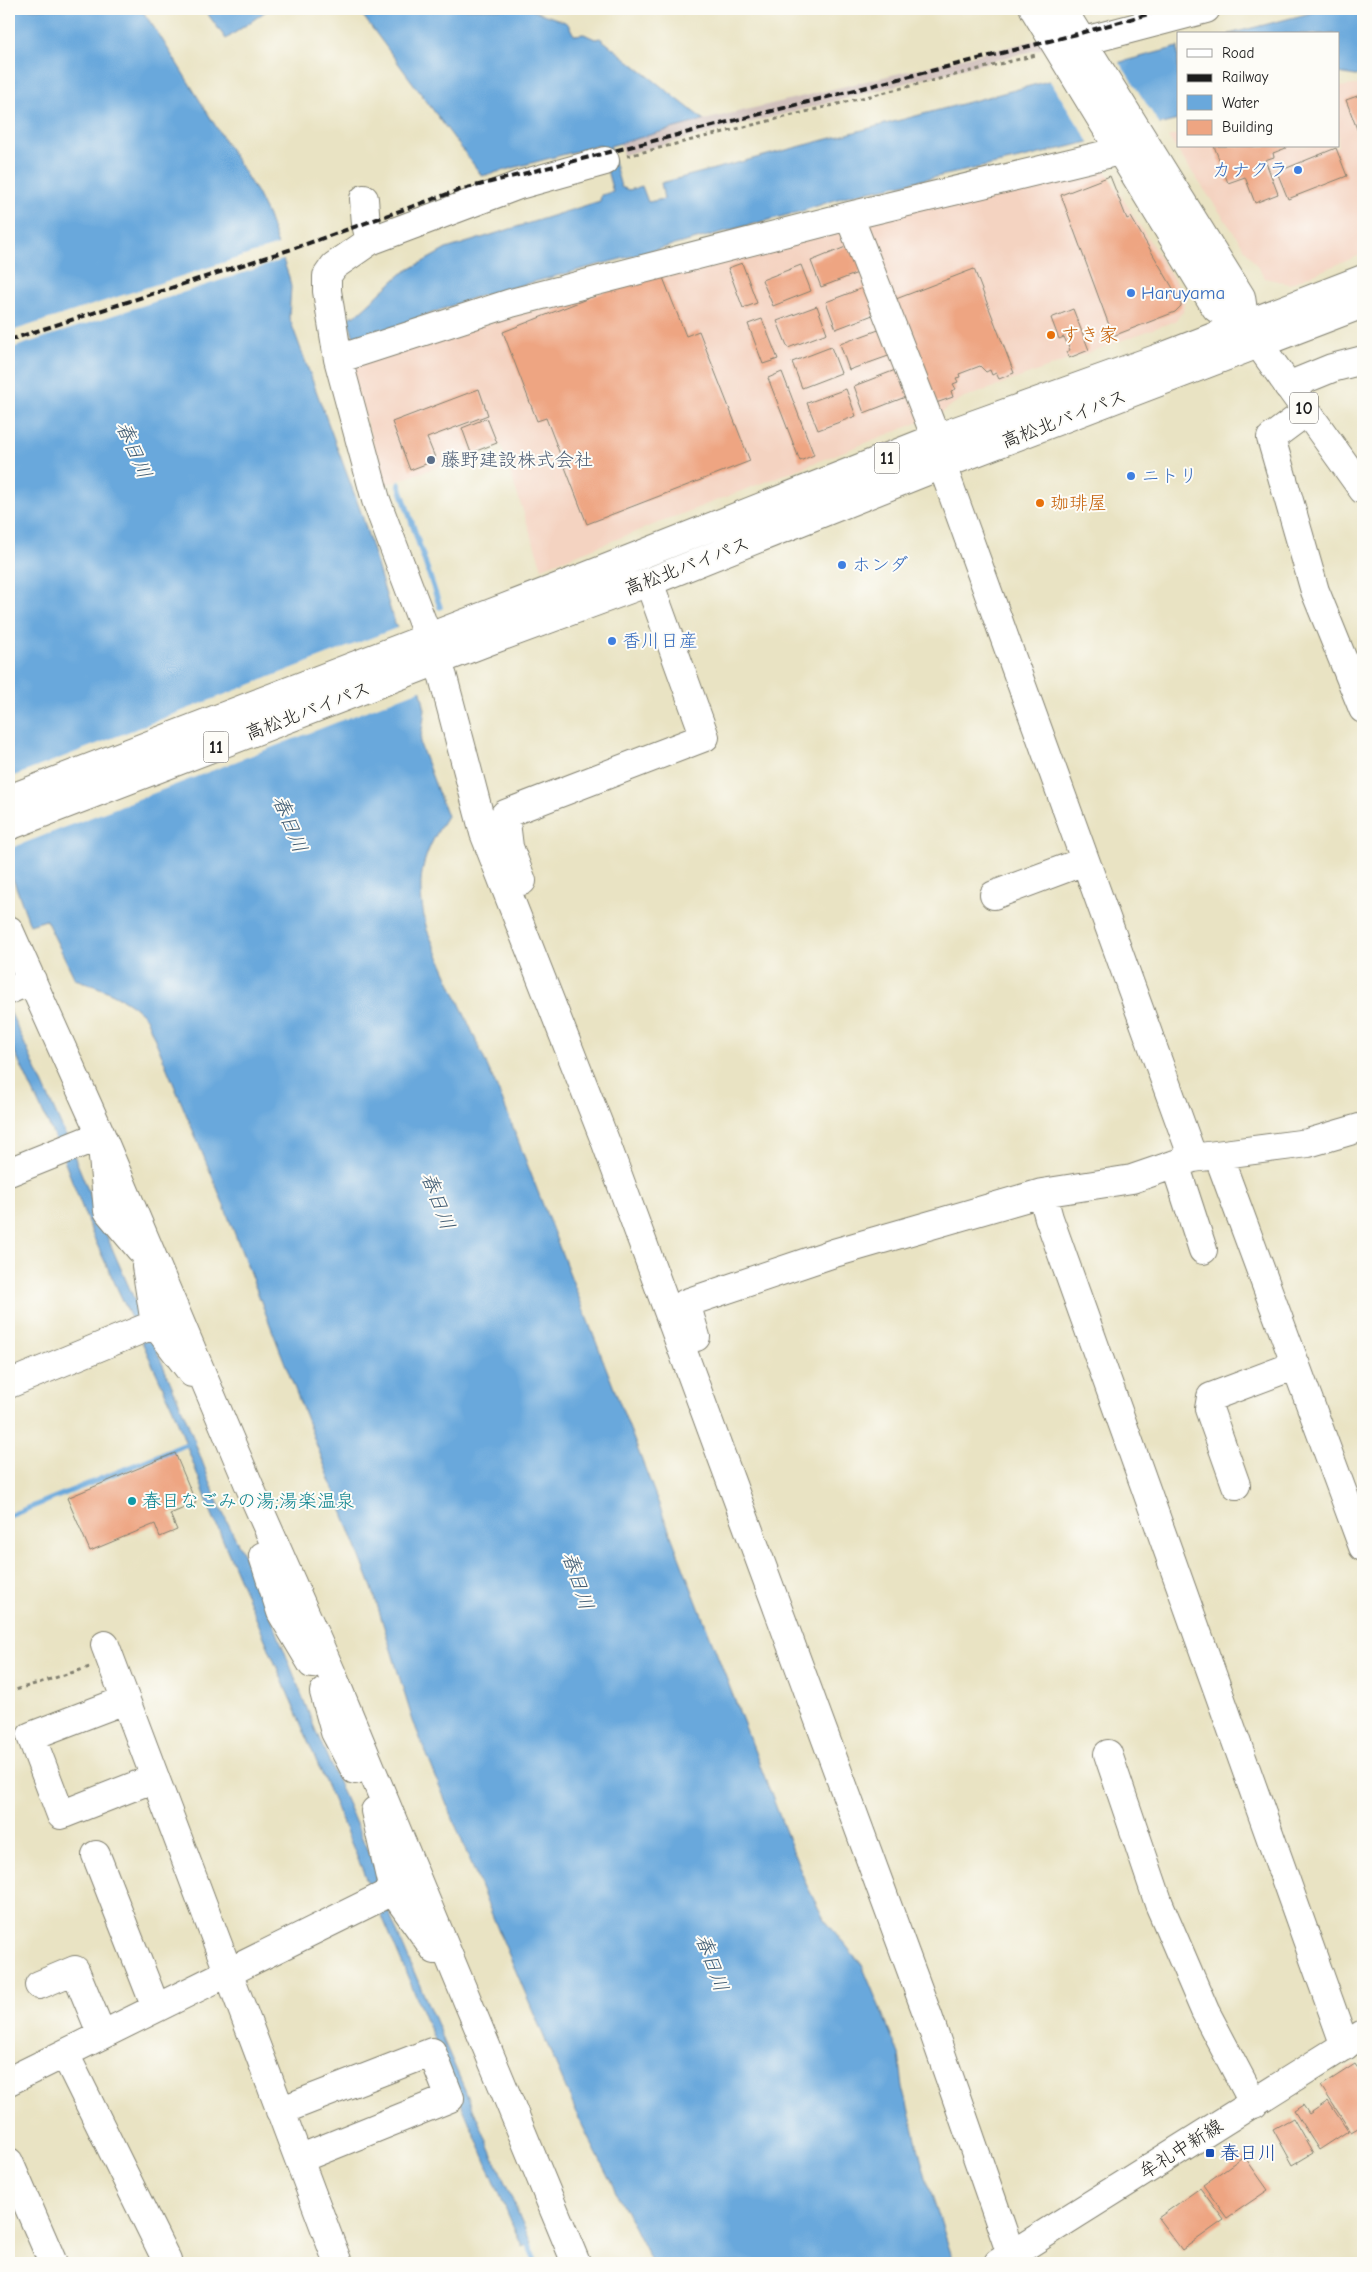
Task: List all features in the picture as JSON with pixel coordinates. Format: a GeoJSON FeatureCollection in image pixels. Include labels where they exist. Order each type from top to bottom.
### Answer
{"type":"FeatureCollection","features":[{"type":"Feature","properties":{"kind":"main road"},"geometry":{"type":"LineString","coordinates":[[1034,9],[1076,54],[1130,143],[1216,308],[1252,334]]}},
{"type":"Feature","properties":{"kind":"main road"},"geometry":{"type":"LineString","coordinates":[[1062,9],[1076,54]]}},
{"type":"Feature","properties":{"kind":"main road"},"geometry":{"type":"LineString","coordinates":[[1076,54],[1206,9]]}},
{"type":"Feature","properties":{"kind":"main road"},"geometry":{"type":"LineString","coordinates":[[338,358],[511,303],[1130,143]]}},
{"type":"Feature","properties":{"kind":"main road"},"geometry":{"type":"LineString","coordinates":[[605,161],[519,185],[370,241],[334,266],[327,276],[338,358],[376,500],[420,639],[430,665],[443,677],[484,833],[606,1143],[928,2016],[1008,2261]]}},
{"type":"Feature","properties":{"kind":"main road"},"geometry":{"type":"LineString","coordinates":[[364,199],[366,224],[370,241]]}},
{"type":"Feature","properties":{"kind":"main road"},"geometry":{"type":"LineString","coordinates":[[849,216],[936,438]]}},
{"type":"Feature","properties":{"kind":"main road","name":"高松北バイパス"},"geometry":{"type":"LineString","coordinates":[[9,826],[649,582],[942,465],[1252,334],[1363,279]]}},
{"type":"Feature","properties":{"kind":"main road","name":"高松北バイパス"},"geometry":{"type":"LineString","coordinates":[[9,799],[577,580],[936,438],[1167,355],[1363,304]]}},
{"type":"Feature","properties":{"kind":"main road","name":"10"},"geometry":{"type":"LineString","coordinates":[[1252,334],[1363,490]]}},
{"type":"Feature","properties":{"kind":"main road"},"geometry":{"type":"LineString","coordinates":[[1288,386],[1332,368],[1363,360]]}},
{"type":"Feature","properties":{"kind":"main road"},"geometry":{"type":"LineString","coordinates":[[1306,412],[1271,438],[1315,591],[1363,709]]}},
{"type":"Feature","properties":{"kind":"main road"},"geometry":{"type":"LineString","coordinates":[[942,465],[1195,1159],[1296,1366],[1363,1548]]}},
{"type":"Feature","properties":{"kind":"main road"},"geometry":{"type":"LineString","coordinates":[[577,580],[586,605]]}},
{"type":"Feature","properties":{"kind":"main road"},"geometry":{"type":"LineString","coordinates":[[574,1061],[582,1041],[509,847],[505,814],[705,737],[649,582]]}},
{"type":"Feature","properties":{"kind":"main road"},"geometry":{"type":"LineString","coordinates":[[994,894],[1085,861]]}},
{"type":"Feature","properties":{"kind":"main road"},"geometry":{"type":"LineString","coordinates":[[9,930],[20,985],[101,1135],[147,1253],[206,1380],[326,1676],[378,1800],[454,1968],[576,2263]]}},
{"type":"Feature","properties":{"kind":"main road"},"geometry":{"type":"LineString","coordinates":[[686,1303],[834,1253],[1042,1193],[1132,1178],[1195,1159],[1308,1143],[1363,1128]]}},
{"type":"Feature","properties":{"kind":"main road"},"geometry":{"type":"LineString","coordinates":[[9,1172],[101,1135]]}},
{"type":"Feature","properties":{"kind":"main road"},"geometry":{"type":"LineString","coordinates":[[606,1143],[638,1182],[686,1303],[714,1391],[713,1433]]}},
{"type":"Feature","properties":{"kind":"main road"},"geometry":{"type":"LineString","coordinates":[[1195,1159],[1203,1250]]}},
{"type":"Feature","properties":{"kind":"main road"},"geometry":{"type":"LineString","coordinates":[[1042,1193],[1052,1228],[1354,2040]]}},
{"type":"Feature","properties":{"kind":"main road"},"geometry":{"type":"LineString","coordinates":[[147,1253],[145,1328],[189,1371],[206,1380]]}},
{"type":"Feature","properties":{"kind":"main road"},"geometry":{"type":"LineString","coordinates":[[9,1384],[145,1328]]}},
{"type":"Feature","properties":{"kind":"main road"},"geometry":{"type":"LineString","coordinates":[[1236,1485],[1209,1409],[1211,1397],[1296,1366]]}},
{"type":"Feature","properties":{"kind":"main road"},"geometry":{"type":"LineString","coordinates":[[107,1653],[156,1778],[338,2263]]}},
{"type":"Feature","properties":{"kind":"main road"},"geometry":{"type":"LineString","coordinates":[[125,1700],[32,1736],[61,1815],[156,1778]]}},
{"type":"Feature","properties":{"kind":"main road"},"geometry":{"type":"LineString","coordinates":[[1108,1754],[1159,1904],[1205,2012],[1254,2104]]}},
{"type":"Feature","properties":{"kind":"main road"},"geometry":{"type":"LineString","coordinates":[[378,1800],[393,1890],[433,1949],[454,1968]]}},
{"type":"Feature","properties":{"kind":"main road"},"geometry":{"type":"LineString","coordinates":[[96,1855],[156,2008]]}},
{"type":"Feature","properties":{"kind":"main road"},"geometry":{"type":"LineString","coordinates":[[9,2081],[393,1890]]}},
{"type":"Feature","properties":{"kind":"main road"},"geometry":{"type":"LineString","coordinates":[[38,1985],[75,1970],[102,2035]]}},
{"type":"Feature","properties":{"kind":"main road","name":"牟礼中新線"},"geometry":{"type":"LineString","coordinates":[[1008,2261],[1354,2040]]}},
{"type":"Feature","properties":{"kind":"main road"},"geometry":{"type":"LineString","coordinates":[[280,2111],[432,2052],[450,2098],[299,2159]]}},
{"type":"Feature","properties":{"kind":"main road"},"geometry":{"type":"LineString","coordinates":[[65,2054],[167,2261]]}},
{"type":"Feature","properties":{"kind":"main road"},"geometry":{"type":"LineString","coordinates":[[9,2162],[53,2263]]}},
{"type":"Feature","properties":{"kind":"path"},"geometry":{"type":"LineString","coordinates":[[605,161],[1041,54],[1076,54]]}},
{"type":"Feature","properties":{"kind":"path"},"geometry":{"type":"LineString","coordinates":[[9,1692],[107,1653]]}},
{"type":"Feature","properties":{"kind":"shaded area"},"geometry":{"type":"Polygon","coordinates":[[[1075,31],[1056,45],[623,155],[620,142],[1075,31]]]}},
{"type":"Feature","properties":{"kind":"shaded area"},"geometry":{"type":"Polygon","coordinates":[[[1363,84],[1363,254],[1289,284],[1265,278],[1168,137],[1177,134],[1177,148],[1340,148],[1340,87],[1363,84]]]}},
{"type":"Feature","properties":{"kind":"shaded area"},"geometry":{"type":"Polygon","coordinates":[[[1099,161],[1185,297],[1183,311],[1175,321],[959,400],[940,414],[856,220],[1099,161]]]}},
{"type":"Feature","properties":{"kind":"shaded area"},"geometry":{"type":"Polygon","coordinates":[[[848,222],[925,420],[542,568],[501,445],[385,485],[351,370],[364,358],[848,222]]]}},
{"type":"Feature","properties":{"kind":"water"},"geometry":{"type":"Polygon","coordinates":[[[9,9],[141,9],[160,36],[257,193],[268,216],[289,277],[291,287],[289,317],[362,515],[392,615],[421,691],[425,710],[420,744],[447,816],[431,845],[422,870],[421,897],[427,930],[502,1099],[806,1884],[824,1919],[862,1965],[899,2054],[903,2087],[923,2167],[954,2263],[652,2263],[580,2121],[497,1927],[413,1721],[372,1588],[219,1193],[146,1018],[131,1004],[122,999],[75,979],[46,920],[30,925],[9,868],[9,9]]]}},
{"type":"Feature","properties":{"kind":"water"},"geometry":{"type":"Polygon","coordinates":[[[204,9],[269,9],[226,39],[204,9]]]}},
{"type":"Feature","properties":{"kind":"water"},"geometry":{"type":"Polygon","coordinates":[[[358,9],[528,9],[563,21],[568,24],[574,35],[584,34],[595,39],[600,38],[704,120],[610,146],[621,187],[629,190],[642,186],[648,202],[664,199],[661,183],[1177,47],[1177,120],[1015,160],[847,196],[799,212],[473,298],[358,340],[353,335],[348,319],[352,315],[354,317],[401,274],[446,249],[600,201],[601,195],[613,192],[600,145],[482,176],[358,9]]]}},
{"type":"Feature","properties":{"kind":"water"},"geometry":{"type":"Polygon","coordinates":[[[1326,9],[1363,9],[1363,74],[1356,76],[1340,73],[1340,32],[1237,32],[1326,9]]]}},
{"type":"Feature","properties":{"kind":"water"},"geometry":{"type":"Polygon","coordinates":[[[9,1009],[69,1143],[105,1232],[185,1416],[218,1503],[258,1584],[315,1729],[379,1877],[393,1923],[531,2243],[522,2247],[212,1514],[173,1409],[94,1238],[59,1147],[9,1040],[9,1009]]]}},
{"type":"Feature","properties":{"kind":"pier"},"geometry":{"type":"Polygon","coordinates":[[[1118,60],[1162,128],[1091,145],[1048,78],[1118,60]]]}},
{"type":"Feature","properties":{"kind":"pier"},"geometry":{"type":"Polygon","coordinates":[[[281,244],[286,259],[9,349],[9,332],[281,244]]]}},
{"type":"Feature","properties":{"kind":"pier"},"geometry":{"type":"Polygon","coordinates":[[[399,627],[423,689],[9,849],[9,778],[399,627]]]}},
{"type":"Feature","properties":{"kind":"building"},"geometry":{"type":"Polygon","coordinates":[[[1363,94],[1363,145],[1346,100],[1363,94]]]}},
{"type":"Feature","properties":{"kind":"building"},"geometry":{"type":"Polygon","coordinates":[[[1215,148],[1286,148],[1273,153],[1274,157],[1265,160],[1278,194],[1255,203],[1245,177],[1228,183],[1215,148]]]}},
{"type":"Feature","properties":{"kind":"building"},"geometry":{"type":"Polygon","coordinates":[[[1336,148],[1347,176],[1288,199],[1277,172],[1336,148]]]}},
{"type":"Feature","properties":{"kind":"building"},"geometry":{"type":"Polygon","coordinates":[[[1110,176],[1127,219],[1131,217],[1181,302],[1181,306],[1175,312],[1113,336],[1061,195],[1110,176]]]}},
{"type":"Feature","properties":{"kind":"building"},"geometry":{"type":"Polygon","coordinates":[[[853,244],[863,271],[821,287],[811,261],[853,244]]]}},
{"type":"Feature","properties":{"kind":"building"},"geometry":{"type":"Polygon","coordinates":[[[742,263],[757,303],[743,308],[728,268],[742,263]]]}},
{"type":"Feature","properties":{"kind":"building"},"geometry":{"type":"Polygon","coordinates":[[[801,265],[811,291],[773,306],[762,280],[801,265]]]}},
{"type":"Feature","properties":{"kind":"building"},"geometry":{"type":"Polygon","coordinates":[[[974,269],[1014,373],[999,379],[996,373],[992,375],[990,370],[986,372],[980,366],[959,374],[960,377],[956,378],[958,382],[953,384],[956,389],[951,391],[953,397],[936,403],[896,299],[974,269]]]}},
{"type":"Feature","properties":{"kind":"building"},"geometry":{"type":"Polygon","coordinates":[[[660,270],[686,336],[699,331],[750,461],[587,524],[546,418],[537,421],[503,332],[660,270]]]}},
{"type":"Feature","properties":{"kind":"building"},"geometry":{"type":"Polygon","coordinates":[[[868,286],[878,313],[836,329],[826,302],[868,286]]]}},
{"type":"Feature","properties":{"kind":"building"},"geometry":{"type":"Polygon","coordinates":[[[817,306],[827,333],[788,348],[777,321],[817,306]]]}},
{"type":"Feature","properties":{"kind":"building"},"geometry":{"type":"Polygon","coordinates":[[[1073,309],[1089,350],[1069,358],[1066,352],[1070,350],[1064,337],[1059,339],[1051,318],[1073,309]]]}},
{"type":"Feature","properties":{"kind":"building"},"geometry":{"type":"Polygon","coordinates":[[[762,319],[778,359],[763,364],[748,324],[762,319]]]}},
{"type":"Feature","properties":{"kind":"building"},"geometry":{"type":"Polygon","coordinates":[[[884,328],[894,354],[849,370],[840,344],[884,328]]]}},
{"type":"Feature","properties":{"kind":"building"},"geometry":{"type":"Polygon","coordinates":[[[831,347],[841,373],[802,388],[792,362],[831,347]]]}},
{"type":"Feature","properties":{"kind":"building"},"geometry":{"type":"Polygon","coordinates":[[[898,369],[908,396],[864,413],[854,386],[898,369]]]}},
{"type":"Feature","properties":{"kind":"building"},"geometry":{"type":"Polygon","coordinates":[[[782,372],[814,455],[800,461],[768,378],[782,372]]]}},
{"type":"Feature","properties":{"kind":"building"},"geometry":{"type":"Polygon","coordinates":[[[479,389],[488,415],[427,438],[436,460],[410,470],[392,422],[479,389]]]}},
{"type":"Feature","properties":{"kind":"building"},"geometry":{"type":"Polygon","coordinates":[[[846,389],[856,416],[818,430],[807,403],[846,389]]]}},
{"type":"Feature","properties":{"kind":"building"},"geometry":{"type":"Polygon","coordinates":[[[487,418],[497,443],[471,453],[462,428],[487,418]]]}},
{"type":"Feature","properties":{"kind":"building","name":"春日なごみの湯;湯楽温泉"},"geometry":{"type":"Polygon","coordinates":[[[175,1453],[196,1503],[170,1514],[177,1530],[160,1537],[155,1524],[90,1551],[67,1498],[175,1453]]]}},
{"type":"Feature","properties":{"kind":"building"},"geometry":{"type":"Polygon","coordinates":[[[1355,2064],[1363,2076],[1363,2125],[1351,2132],[1321,2086],[1355,2064]]]}},
{"type":"Feature","properties":{"kind":"building"},"geometry":{"type":"Polygon","coordinates":[[[1328,2101],[1348,2131],[1319,2150],[1294,2111],[1303,2105],[1309,2114],[1328,2101]]]}},
{"type":"Feature","properties":{"kind":"building"},"geometry":{"type":"Polygon","coordinates":[[[1293,2118],[1313,2153],[1293,2165],[1273,2129],[1293,2118]]]}},
{"type":"Feature","properties":{"kind":"building"},"geometry":{"type":"Polygon","coordinates":[[[1244,2156],[1268,2190],[1227,2218],[1203,2185],[1244,2156]]]}},
{"type":"Feature","properties":{"kind":"building"},"geometry":{"type":"Polygon","coordinates":[[[1200,2188],[1224,2220],[1182,2250],[1158,2218],[1200,2188]]]}},
{"type":"Feature","properties":{"kind":"waterway"},"geometry":{"type":"LineString","coordinates":[[399,484],[440,607]]}},
{"type":"Feature","properties":{"kind":"waterway"},"geometry":{"type":"LineString","coordinates":[[9,1516],[192,1442]]}},
{"type":"Feature","properties":{"kind":"waterway"},"geometry":{"type":"LineString","coordinates":[[525,2238],[536,2263]]}},
{"type":"Feature","properties":{"kind":"railway"},"geometry":{"type":"LineString","coordinates":[[9,340],[292,249],[459,190],[1077,34],[1166,9]]}},
{"type":"Feature","properties":{"kind":"place","name":"カナクラ"},"geometry":{"type":"Point","coordinates":[1298,170]}},
{"type":"Feature","properties":{"kind":"place","name":"Haruyama"},"geometry":{"type":"Point","coordinates":[1131,293]}},
{"type":"Feature","properties":{"kind":"place","name":"すき家"},"geometry":{"type":"Point","coordinates":[1051,335]}},
{"type":"Feature","properties":{"kind":"place","name":"藤野建設株式会社"},"geometry":{"type":"Point","coordinates":[431,460]}},
{"type":"Feature","properties":{"kind":"place","name":"ニトリ"},"geometry":{"type":"Point","coordinates":[1131,476]}},
{"type":"Feature","properties":{"kind":"place","name":"珈琲屋"},"geometry":{"type":"Point","coordinates":[1040,503]}},
{"type":"Feature","properties":{"kind":"place","name":"ホンダ"},"geometry":{"type":"Point","coordinates":[842,565]}},
{"type":"Feature","properties":{"kind":"place","name":"香川日産"},"geometry":{"type":"Point","coordinates":[612,641]}},
{"type":"Feature","properties":{"kind":"place","name":"春日なごみの湯;湯楽温泉"},"geometry":{"type":"Point","coordinates":[132,1501]}},
{"type":"Feature","properties":{"kind":"place","name":"春日川"},"geometry":{"type":"Point","coordinates":[1210,2153]}}]}
